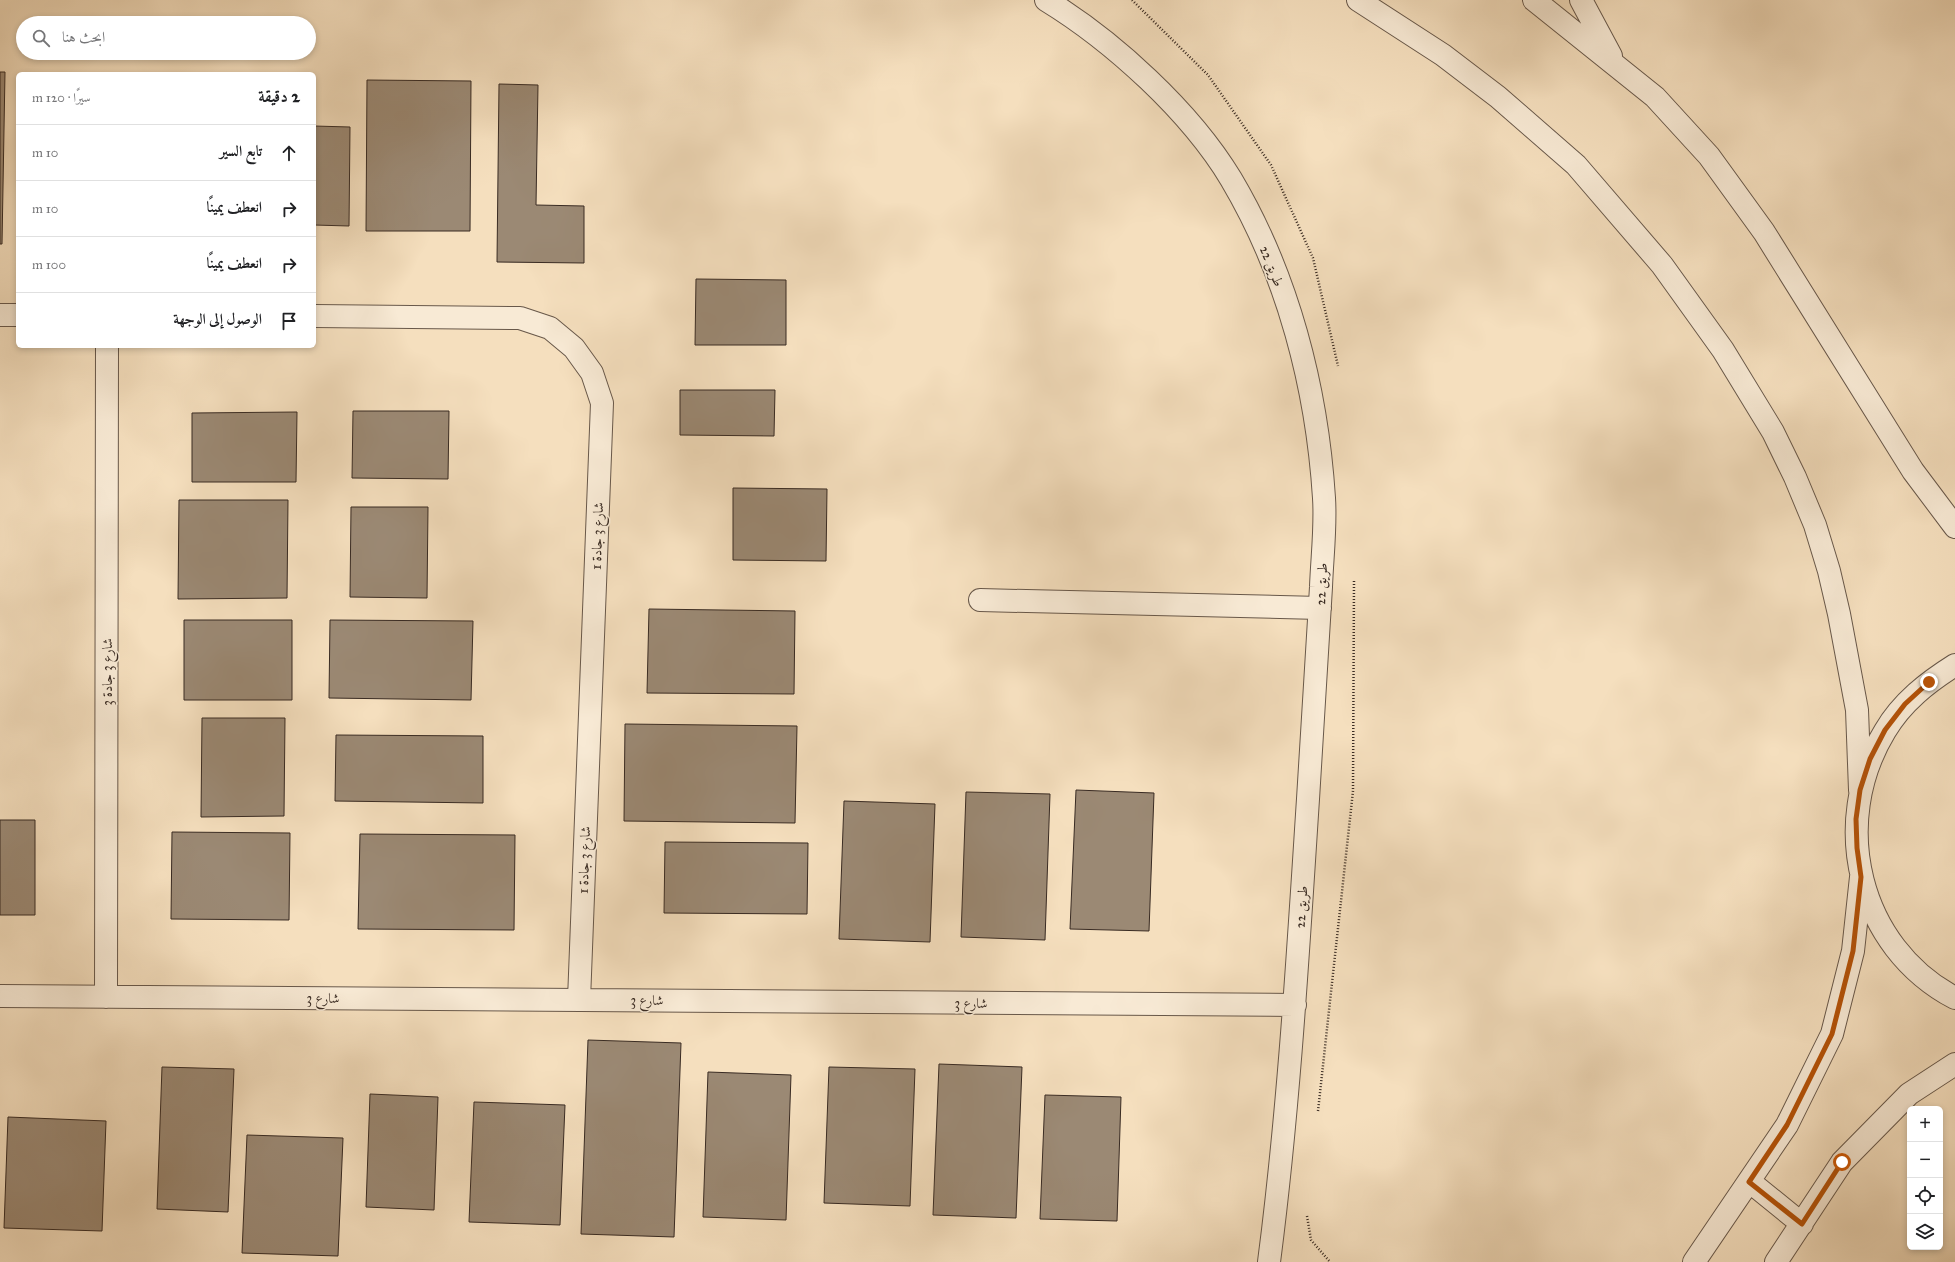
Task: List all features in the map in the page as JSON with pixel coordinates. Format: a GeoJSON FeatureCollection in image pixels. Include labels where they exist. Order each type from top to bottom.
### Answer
{"type":"FeatureCollection","features":[{"type":"Feature","properties":{"kind":"street","name":"طريق 22"},"geometry":{"type":"LineString","coordinates":[[1046,0],[1086,26],[1119,53],[1155,87],[1198,132],[1230,177],[1254,223],[1280,284],[1300,347],[1312,403],[1325,502],[1320,608],[1295,1005],[1275,1258]]}},
{"type":"Feature","properties":{"kind":"street"},"geometry":{"type":"LineString","coordinates":[[1358,0],[1443,55],[1498,97],[1576,165],[1662,265],[1723,350],[1774,432],[1815,525],[1829,571],[1839,614],[1857,710],[1860,790],[1856,819],[1856,840],[1861,877],[1870,904],[1883,931],[1900,954],[1920,975],[1955,998]]}},
{"type":"Feature","properties":{"kind":"street"},"geometry":{"type":"LineString","coordinates":[[1534,0],[1655,96],[1709,156],[1737,192],[1764,232],[1913,471],[1955,527]]}},
{"type":"Feature","properties":{"kind":"street"},"geometry":{"type":"LineString","coordinates":[[1581,0],[1615,64]]}},
{"type":"Feature","properties":{"kind":"street"},"geometry":{"type":"LineString","coordinates":[[0,315],[16,315]]}},
{"type":"Feature","properties":{"kind":"street","name":"شارع 3 جادة 1"},"geometry":{"type":"LineString","coordinates":[[316,316],[520,318],[550,328],[574,348],[592,373],[602,403],[579,1000]]}},
{"type":"Feature","properties":{"kind":"street","name":"شارع 3 جادة 3"},"geometry":{"type":"LineString","coordinates":[[106,997],[107,348]]}},
{"type":"Feature","properties":{"kind":"street"},"geometry":{"type":"LineString","coordinates":[[980,600],[1320,608]]}},
{"type":"Feature","properties":{"kind":"street"},"geometry":{"type":"LineString","coordinates":[[1860,790],[1870,759],[1885,730],[1897,714],[1905,704],[1929,682],[1955,665]]}},
{"type":"Feature","properties":{"kind":"street"},"geometry":{"type":"LineString","coordinates":[[1694,1262],[1787,1125],[1832,1034],[1853,951],[1861,877]]}},
{"type":"Feature","properties":{"kind":"street","name":"شارع 3"},"geometry":{"type":"LineString","coordinates":[[0,996],[1295,1005]]}},
{"type":"Feature","properties":{"kind":"street"},"geometry":{"type":"LineString","coordinates":[[1780,1261],[1842,1162],[1910,1094],[1955,1064]]}},
{"type":"Feature","properties":{"kind":"street"},"geometry":{"type":"LineString","coordinates":[[1749,1182],[1802,1224]]}},
{"type":"Feature","properties":{"kind":"building"},"geometry":{"type":"Polygon","coordinates":[[[0,72],[5,72],[2,244],[0,244],[0,72]]]}},
{"type":"Feature","properties":{"kind":"building"},"geometry":{"type":"Polygon","coordinates":[[[367,80],[471,81],[470,231],[366,231],[367,80]]]}},
{"type":"Feature","properties":{"kind":"building"},"geometry":{"type":"Polygon","coordinates":[[[499,84],[538,85],[536,205],[584,206],[584,263],[497,262],[499,84]]]}},
{"type":"Feature","properties":{"kind":"building"},"geometry":{"type":"Polygon","coordinates":[[[316,126],[350,127],[349,226],[316,225],[316,126]]]}},
{"type":"Feature","properties":{"kind":"building"},"geometry":{"type":"Polygon","coordinates":[[[696,279],[786,280],[786,345],[695,345],[696,279]]]}},
{"type":"Feature","properties":{"kind":"building"},"geometry":{"type":"Polygon","coordinates":[[[680,390],[775,390],[774,436],[680,435],[680,390]]]}},
{"type":"Feature","properties":{"kind":"building"},"geometry":{"type":"Polygon","coordinates":[[[353,411],[449,411],[448,479],[352,478],[353,411]]]}},
{"type":"Feature","properties":{"kind":"building"},"geometry":{"type":"Polygon","coordinates":[[[297,412],[296,482],[192,482],[192,413],[297,412]]]}},
{"type":"Feature","properties":{"kind":"building"},"geometry":{"type":"Polygon","coordinates":[[[733,488],[827,489],[826,561],[733,560],[733,488]]]}},
{"type":"Feature","properties":{"kind":"building"},"geometry":{"type":"Polygon","coordinates":[[[179,500],[288,500],[287,598],[178,599],[179,500]]]}},
{"type":"Feature","properties":{"kind":"building"},"geometry":{"type":"Polygon","coordinates":[[[351,507],[428,507],[427,598],[350,597],[351,507]]]}},
{"type":"Feature","properties":{"kind":"building"},"geometry":{"type":"Polygon","coordinates":[[[649,609],[795,611],[794,694],[647,693],[649,609]]]}},
{"type":"Feature","properties":{"kind":"building"},"geometry":{"type":"Polygon","coordinates":[[[184,620],[292,620],[292,700],[184,700],[184,620]]]}},
{"type":"Feature","properties":{"kind":"building"},"geometry":{"type":"Polygon","coordinates":[[[330,620],[473,621],[471,700],[329,698],[330,620]]]}},
{"type":"Feature","properties":{"kind":"building"},"geometry":{"type":"Polygon","coordinates":[[[202,718],[285,718],[284,816],[201,817],[202,718]]]}},
{"type":"Feature","properties":{"kind":"building"},"geometry":{"type":"Polygon","coordinates":[[[625,724],[797,726],[795,823],[624,821],[625,724]]]}},
{"type":"Feature","properties":{"kind":"building"},"geometry":{"type":"Polygon","coordinates":[[[336,735],[483,736],[483,803],[335,801],[336,735]]]}},
{"type":"Feature","properties":{"kind":"building"},"geometry":{"type":"Polygon","coordinates":[[[1076,790],[1154,793],[1149,931],[1070,929],[1076,790]]]}},
{"type":"Feature","properties":{"kind":"building"},"geometry":{"type":"Polygon","coordinates":[[[966,792],[1050,794],[1045,940],[961,937],[966,792]]]}},
{"type":"Feature","properties":{"kind":"building"},"geometry":{"type":"Polygon","coordinates":[[[844,801],[935,804],[930,942],[839,939],[844,801]]]}},
{"type":"Feature","properties":{"kind":"building"},"geometry":{"type":"Polygon","coordinates":[[[0,820],[35,820],[35,915],[0,915],[0,820]]]}},
{"type":"Feature","properties":{"kind":"building"},"geometry":{"type":"Polygon","coordinates":[[[172,832],[290,833],[289,920],[171,919],[172,832]]]}},
{"type":"Feature","properties":{"kind":"building"},"geometry":{"type":"Polygon","coordinates":[[[360,834],[515,835],[514,930],[358,929],[360,834]]]}},
{"type":"Feature","properties":{"kind":"building"},"geometry":{"type":"Polygon","coordinates":[[[665,842],[808,843],[807,914],[664,913],[665,842]]]}},
{"type":"Feature","properties":{"kind":"building"},"geometry":{"type":"Polygon","coordinates":[[[588,1040],[681,1043],[674,1237],[581,1234],[588,1040]]]}},
{"type":"Feature","properties":{"kind":"building"},"geometry":{"type":"Polygon","coordinates":[[[939,1064],[1022,1067],[1016,1218],[933,1215],[939,1064]]]}},
{"type":"Feature","properties":{"kind":"building"},"geometry":{"type":"Polygon","coordinates":[[[162,1067],[234,1069],[228,1212],[157,1209],[162,1067]]]}},
{"type":"Feature","properties":{"kind":"building"},"geometry":{"type":"Polygon","coordinates":[[[829,1067],[915,1069],[910,1206],[824,1203],[829,1067]]]}},
{"type":"Feature","properties":{"kind":"building"},"geometry":{"type":"Polygon","coordinates":[[[708,1072],[791,1075],[786,1220],[703,1217],[708,1072]]]}},
{"type":"Feature","properties":{"kind":"building"},"geometry":{"type":"Polygon","coordinates":[[[370,1094],[438,1097],[434,1210],[366,1207],[370,1094]]]}},
{"type":"Feature","properties":{"kind":"building"},"geometry":{"type":"Polygon","coordinates":[[[1045,1095],[1121,1097],[1117,1221],[1040,1219],[1045,1095]]]}},
{"type":"Feature","properties":{"kind":"building"},"geometry":{"type":"Polygon","coordinates":[[[474,1102],[565,1105],[560,1225],[469,1222],[474,1102]]]}},
{"type":"Feature","properties":{"kind":"building"},"geometry":{"type":"Polygon","coordinates":[[[8,1117],[106,1121],[102,1231],[4,1228],[8,1117]]]}},
{"type":"Feature","properties":{"kind":"building"},"geometry":{"type":"Polygon","coordinates":[[[247,1135],[343,1138],[338,1256],[242,1253],[247,1135]]]}},
{"type":"Feature","properties":{"kind":"route"},"geometry":{"type":"LineString","coordinates":[[1842,1162],[1802,1224],[1749,1182],[1787,1125],[1832,1034],[1853,951],[1861,877],[1857,848],[1856,819],[1860,790],[1870,759],[1885,730],[1905,704],[1929,682]]}}]}
